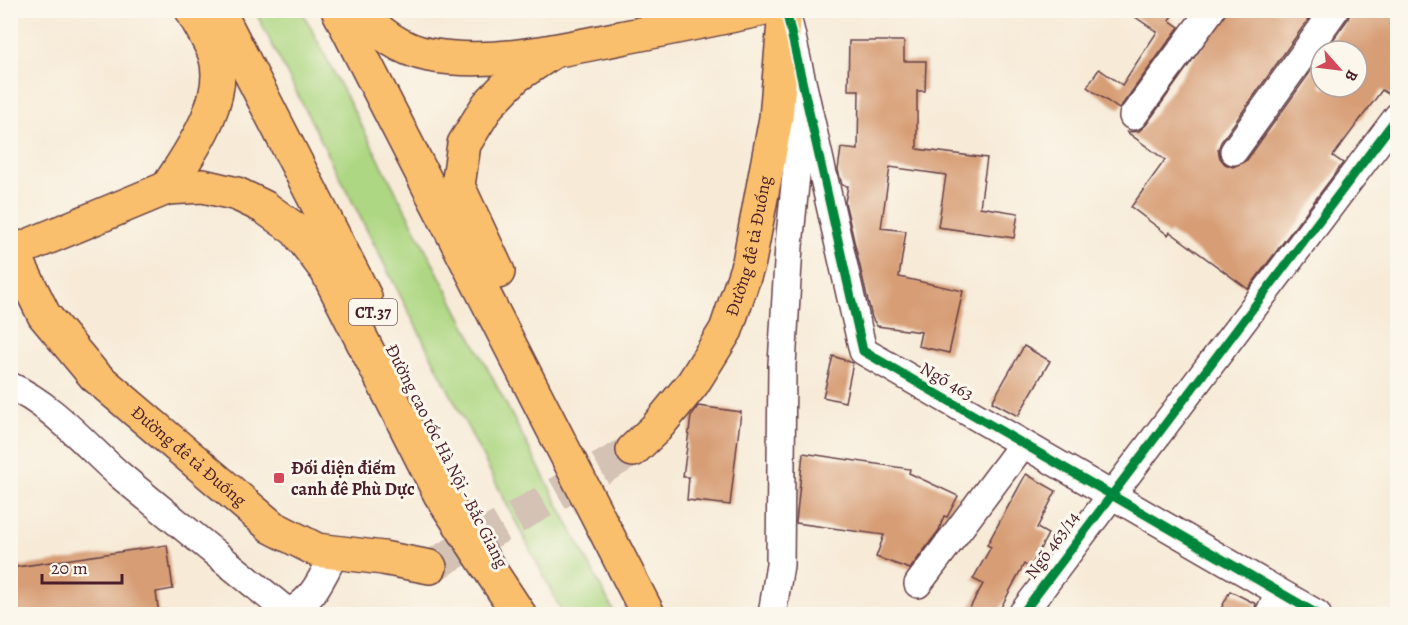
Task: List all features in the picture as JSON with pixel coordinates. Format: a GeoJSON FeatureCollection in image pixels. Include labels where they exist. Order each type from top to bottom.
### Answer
{"type":"FeatureCollection","features":[{"type":"Feature","properties":{"kind":"main road"},"geometry":{"type":"LineString","coordinates":[[167,188],[191,152],[209,116],[217,84],[215,53],[192,10]]}},
{"type":"Feature","properties":{"kind":"main road","name":"Đường cao tốc Hà Nội - Bắc Giang"},"geometry":{"type":"LineString","coordinates":[[218,10],[528,615]]}},
{"type":"Feature","properties":{"kind":"main road"},"geometry":{"type":"LineString","coordinates":[[338,10],[649,615]]}},
{"type":"Feature","properties":{"kind":"main road"},"geometry":{"type":"LineString","coordinates":[[362,10],[369,22],[402,45],[429,55],[482,58],[554,51],[759,10]]}},
{"type":"Feature","properties":{"kind":"main road","name":"Đường đê tả Đuống"},"geometry":{"type":"LineString","coordinates":[[633,450],[656,428],[693,383],[726,330],[749,261],[774,129],[785,10]]}},
{"type":"Feature","properties":{"kind":"main road"},"geometry":{"type":"LineString","coordinates":[[554,51],[516,76],[488,105],[464,144],[458,186],[478,233],[634,538],[649,615]]}},
{"type":"Feature","properties":{"kind":"main road"},"geometry":{"type":"LineString","coordinates":[[12,252],[167,188],[203,186],[237,194],[264,207],[296,230],[327,271],[440,494],[519,615]]}},
{"type":"Feature","properties":{"kind":"main road","name":"Đường đê tả Đuống"},"geometry":{"type":"LineString","coordinates":[[12,252],[44,315],[94,375],[272,527],[317,550],[430,567]]}},
{"type":"Feature","properties":{"kind":"street","name":"Ngõ 463"},"geometry":{"type":"LineString","coordinates":[[785,10],[863,351],[1110,494],[1274,604],[1317,615]]}},
{"type":"Feature","properties":{"kind":"street"},"geometry":{"type":"LineString","coordinates":[[1133,116],[1211,10]]}},
{"type":"Feature","properties":{"kind":"street"},"geometry":{"type":"LineString","coordinates":[[1234,151],[1335,10]]}},
{"type":"Feature","properties":{"kind":"street"},"geometry":{"type":"LineString","coordinates":[[772,615],[780,565],[782,365],[788,258],[805,91]]}},
{"type":"Feature","properties":{"kind":"street","name":"Ngõ 463/14"},"geometry":{"type":"LineString","coordinates":[[1022,615],[1110,494],[1398,116]]}},
{"type":"Feature","properties":{"kind":"street"},"geometry":{"type":"LineString","coordinates":[[10,386],[24,392],[49,412],[120,475],[286,614],[304,604],[319,584],[335,552]]}},
{"type":"Feature","properties":{"kind":"street"},"geometry":{"type":"LineString","coordinates":[[918,584],[1023,444]]}},
{"type":"Feature","properties":{"kind":"green space"},"geometry":{"type":"Polygon","coordinates":[[[255,11],[302,11],[615,614],[563,614],[255,11]]]}},
{"type":"Feature","properties":{"kind":"building"},"geometry":{"type":"Polygon","coordinates":[[[1125,10],[1176,10],[1169,20],[1179,27],[1119,109],[1087,87],[1099,69],[1122,85],[1157,32],[1125,10]]]}},
{"type":"Feature","properties":{"kind":"building"},"geometry":{"type":"Polygon","coordinates":[[[1228,10],[1315,10],[1221,142],[1218,150],[1220,158],[1225,164],[1233,167],[1247,160],[1309,74],[1309,99],[1369,99],[1369,39],[1334,39],[1348,19],[1351,10],[1398,10],[1398,100],[1382,90],[1333,156],[1343,163],[1248,289],[1170,232],[1168,235],[1131,207],[1165,160],[1127,132],[1139,131],[1146,125],[1228,10]]]}},
{"type":"Feature","properties":{"kind":"building"},"geometry":{"type":"Polygon","coordinates":[[[849,41],[904,41],[904,61],[926,61],[925,91],[917,91],[917,149],[987,158],[980,207],[1018,213],[1014,238],[938,227],[946,175],[890,167],[881,228],[906,231],[899,277],[963,291],[949,353],[918,346],[921,332],[877,326],[872,318],[845,202],[848,186],[842,185],[838,170],[841,148],[858,150],[859,90],[848,90],[849,41]]]}},
{"type":"Feature","properties":{"kind":"building"},"geometry":{"type":"Polygon","coordinates":[[[1024,346],[1050,361],[1018,416],[992,402],[1024,346]]]}},
{"type":"Feature","properties":{"kind":"building"},"geometry":{"type":"Polygon","coordinates":[[[833,356],[853,363],[845,402],[823,397],[833,356]]]}},
{"type":"Feature","properties":{"kind":"building"},"geometry":{"type":"Polygon","coordinates":[[[698,406],[741,412],[730,505],[687,500],[689,477],[683,477],[691,416],[698,406]]]}},
{"type":"Feature","properties":{"kind":"building"},"geometry":{"type":"Polygon","coordinates":[[[803,453],[910,469],[909,473],[958,496],[947,517],[944,516],[939,530],[910,569],[876,557],[884,535],[796,523],[803,453]]]}},
{"type":"Feature","properties":{"kind":"building"},"geometry":{"type":"Polygon","coordinates":[[[1026,474],[1056,491],[1037,528],[1048,534],[1030,568],[1024,564],[997,615],[966,615],[983,584],[973,579],[991,547],[987,545],[1026,474]]]}},
{"type":"Feature","properties":{"kind":"building"},"geometry":{"type":"Polygon","coordinates":[[[167,545],[173,589],[156,592],[159,615],[10,615],[10,568],[167,545]]]}},
{"type":"Feature","properties":{"kind":"building"},"geometry":{"type":"Polygon","coordinates":[[[1230,591],[1256,604],[1253,615],[1218,615],[1230,591]]]}},
{"type":"Feature","properties":{"kind":"tunnel"},"geometry":{"type":"LineString","coordinates":[[430,567],[633,450]]}},
{"type":"Feature","properties":{"kind":"cycle path"},"geometry":{"type":"LineString","coordinates":[[786,10],[863,351],[1317,614]]}},
{"type":"Feature","properties":{"kind":"cycle path"},"geometry":{"type":"LineString","coordinates":[[1022,614],[1398,116]]}},
{"type":"Feature","properties":{"kind":"place","name":"Đối diện điếm canh đê Phù Dực"},"geometry":{"type":"Point","coordinates":[279,478]}}]}
